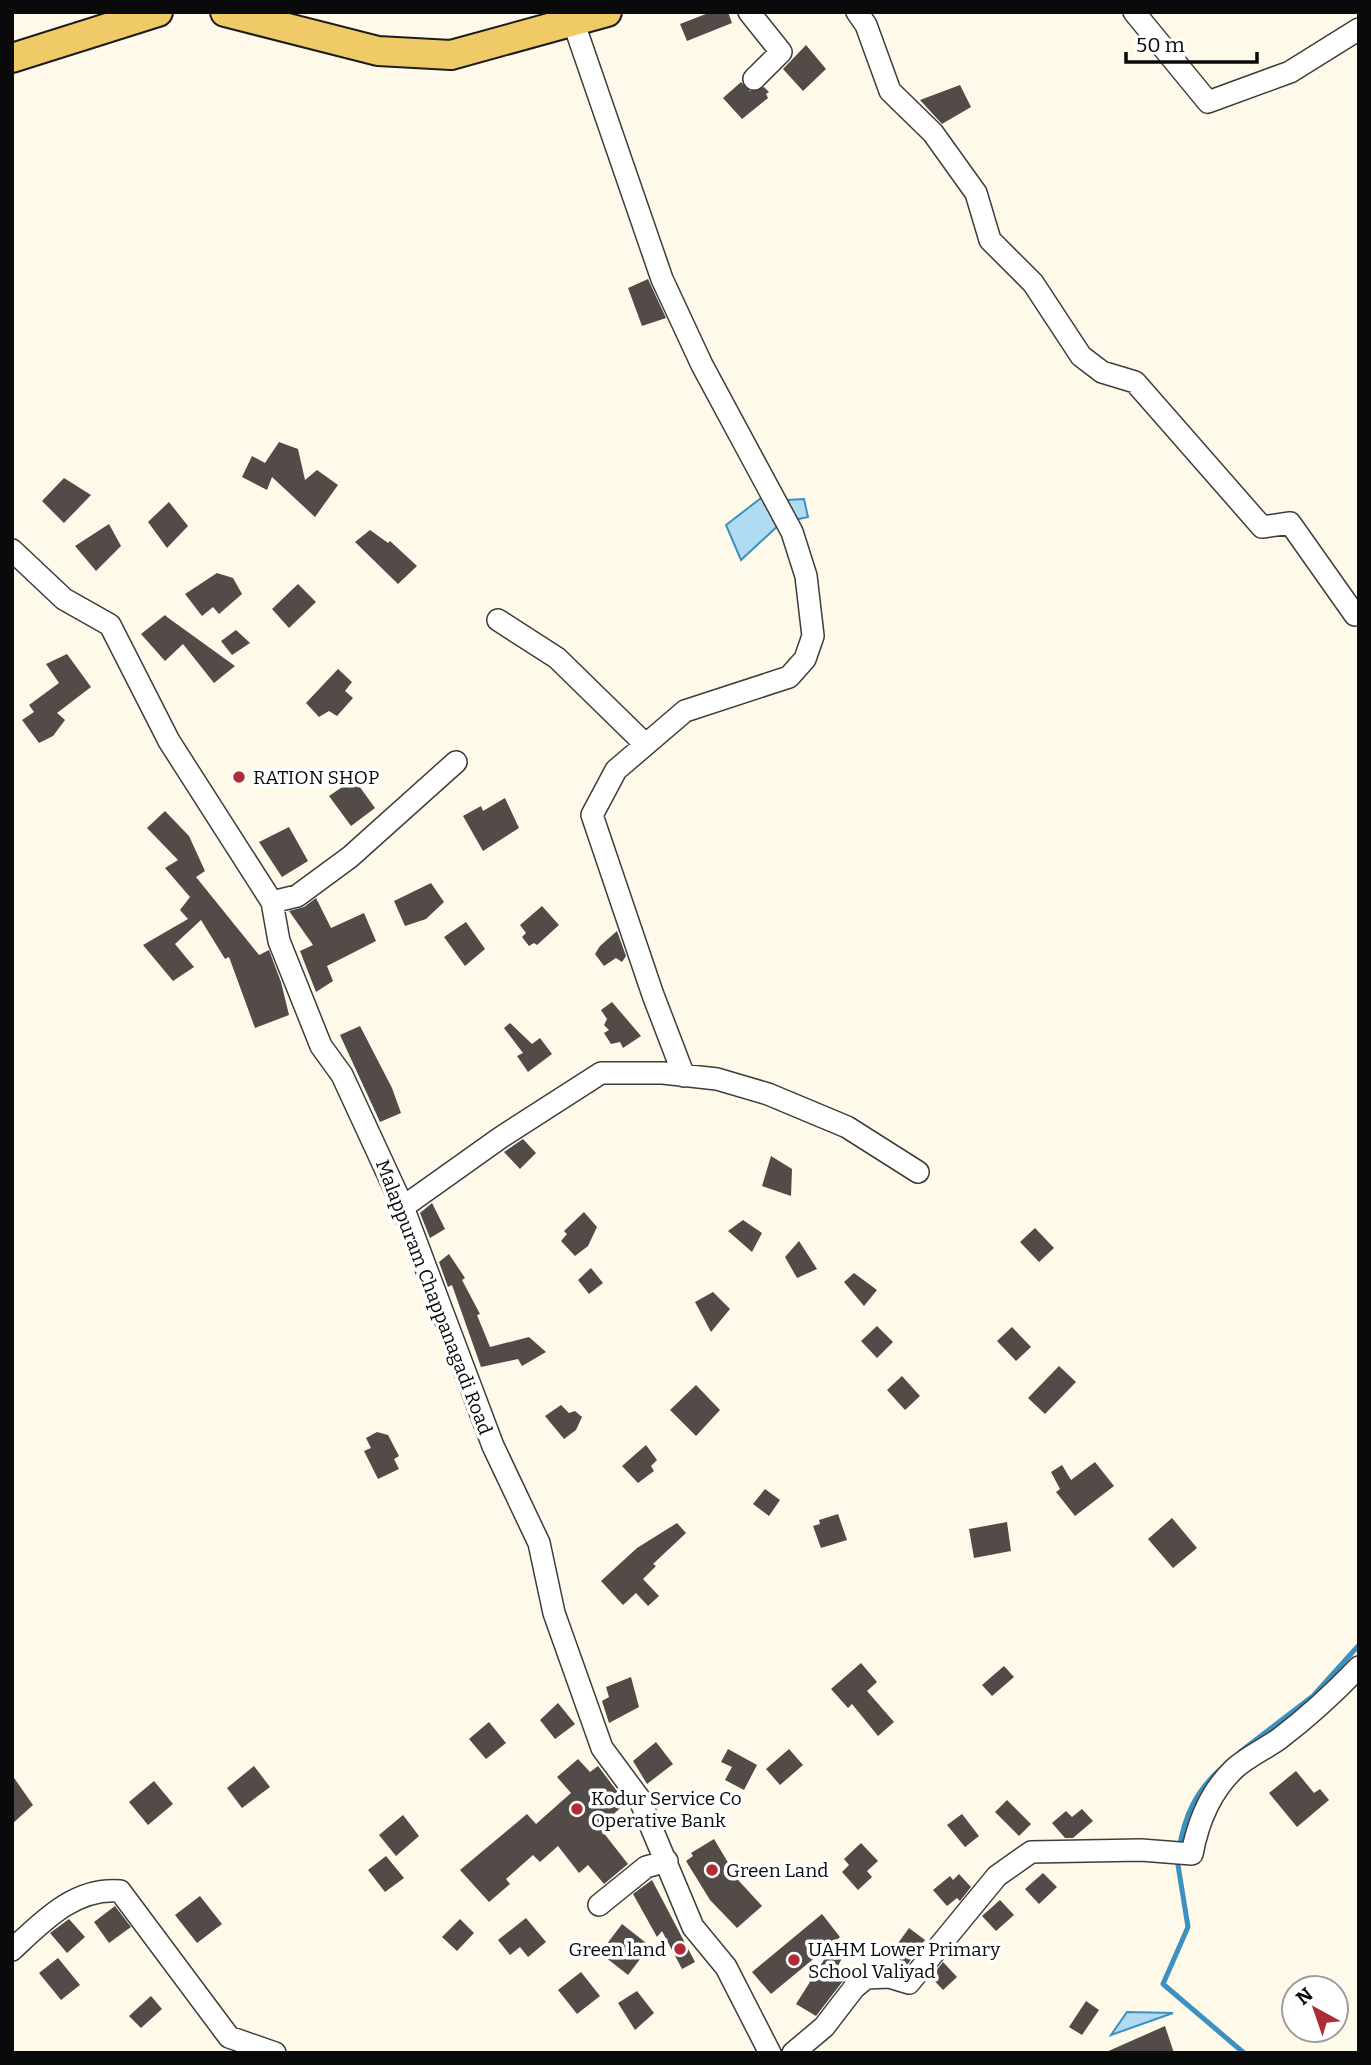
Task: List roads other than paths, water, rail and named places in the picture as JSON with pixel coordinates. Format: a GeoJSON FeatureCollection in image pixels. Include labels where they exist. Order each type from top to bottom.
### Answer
{"type":"FeatureCollection","features":[{"type":"Feature","properties":{"kind":"main road"},"geometry":{"type":"LineString","coordinates":[[12,58],[158,12]]}},
{"type":"Feature","properties":{"kind":"main road"},"geometry":{"type":"LineString","coordinates":[[225,12],[378,51],[451,55],[570,17],[607,12]]}},
{"type":"Feature","properties":{"kind":"street"},"geometry":{"type":"LineString","coordinates":[[749,12],[781,52],[754,79]]}},
{"type":"Feature","properties":{"kind":"street"},"geometry":{"type":"LineString","coordinates":[[857,12],[866,25],[890,91],[933,133],[976,193],[990,240],[1032,283],[1081,356],[1102,372],[1135,382],[1262,527],[1290,523],[1354,615]]}},
{"type":"Feature","properties":{"kind":"street"},"geometry":{"type":"LineString","coordinates":[[1134,12],[1208,102],[1290,72],[1359,29]]}},
{"type":"Feature","properties":{"kind":"street"},"geometry":{"type":"LineString","coordinates":[[570,17],[662,279],[702,365],[792,532],[806,576],[813,636],[805,660],[789,677],[685,711],[616,770],[593,815],[653,995],[684,1076]]}},
{"type":"Feature","properties":{"kind":"street","name":"Malappuram Chappanagadi Road"},"geometry":{"type":"LineString","coordinates":[[12,550],[64,599],[110,625],[169,741],[272,902],[279,941],[321,1046],[342,1075],[403,1207],[493,1446],[538,1543],[554,1613],[602,1748],[639,1798],[693,1927],[726,1967],[770,2053]]}},
{"type":"Feature","properties":{"kind":"street"},"geometry":{"type":"LineString","coordinates":[[498,620],[557,658],[645,744]]}},
{"type":"Feature","properties":{"kind":"street"},"geometry":{"type":"LineString","coordinates":[[272,902],[297,896],[350,857],[456,762]]}},
{"type":"Feature","properties":{"kind":"street"},"geometry":{"type":"LineString","coordinates":[[403,1207],[530,1118],[601,1073],[717,1079],[768,1094],[847,1126],[918,1172]]}},
{"type":"Feature","properties":{"kind":"street"},"geometry":{"type":"LineString","coordinates":[[793,2053],[824,2027],[854,1988],[866,1978],[889,1977],[909,1983],[997,1876],[1031,1852],[1192,1854],[1198,1824],[1211,1798],[1234,1769],[1279,1739],[1331,1696],[1359,1667]]}},
{"type":"Feature","properties":{"kind":"street"},"geometry":{"type":"LineString","coordinates":[[600,1905],[646,1867],[667,1861]]}},
{"type":"Feature","properties":{"kind":"street"},"geometry":{"type":"LineString","coordinates":[[12,1950],[37,1925],[67,1904],[99,1889],[120,1891],[229,2037],[275,2053]]}},
{"type":"Feature","properties":{"kind":"water"},"geometry":{"type":"Polygon","coordinates":[[[765,495],[786,500],[804,499],[808,517],[781,523],[741,560],[726,525],[765,495]]]}},
{"type":"Feature","properties":{"kind":"water"},"geometry":{"type":"Polygon","coordinates":[[[1127,2012],[1173,2013],[1111,2035],[1127,2012]]]}},
{"type":"Feature","properties":{"kind":"waterway"},"geometry":{"type":"LineString","coordinates":[[1240,1752],[1313,1696],[1359,1645]]}},
{"type":"Feature","properties":{"kind":"waterway"},"geometry":{"type":"LineString","coordinates":[[1179,1850],[1184,1826],[1198,1795],[1222,1768]]}},
{"type":"Feature","properties":{"kind":"waterway"},"geometry":{"type":"LineString","coordinates":[[1177,1859],[1188,1927],[1163,1984],[1244,2053]]}},
{"type":"Feature","properties":{"kind":"place","name":"RATION SHOP"},"geometry":{"type":"Point","coordinates":[239,777]}},
{"type":"Feature","properties":{"kind":"place","name":"Kodur Service Co Operative Bank"},"geometry":{"type":"Point","coordinates":[577,1809]}},
{"type":"Feature","properties":{"kind":"place","name":"Green Land"},"geometry":{"type":"Point","coordinates":[712,1870]}},
{"type":"Feature","properties":{"kind":"place","name":"Green land"},"geometry":{"type":"Point","coordinates":[680,1949]}},
{"type":"Feature","properties":{"kind":"place","name":"UAHM Lower Primary School Valiyad"},"geometry":{"type":"Point","coordinates":[794,1960]}}]}
